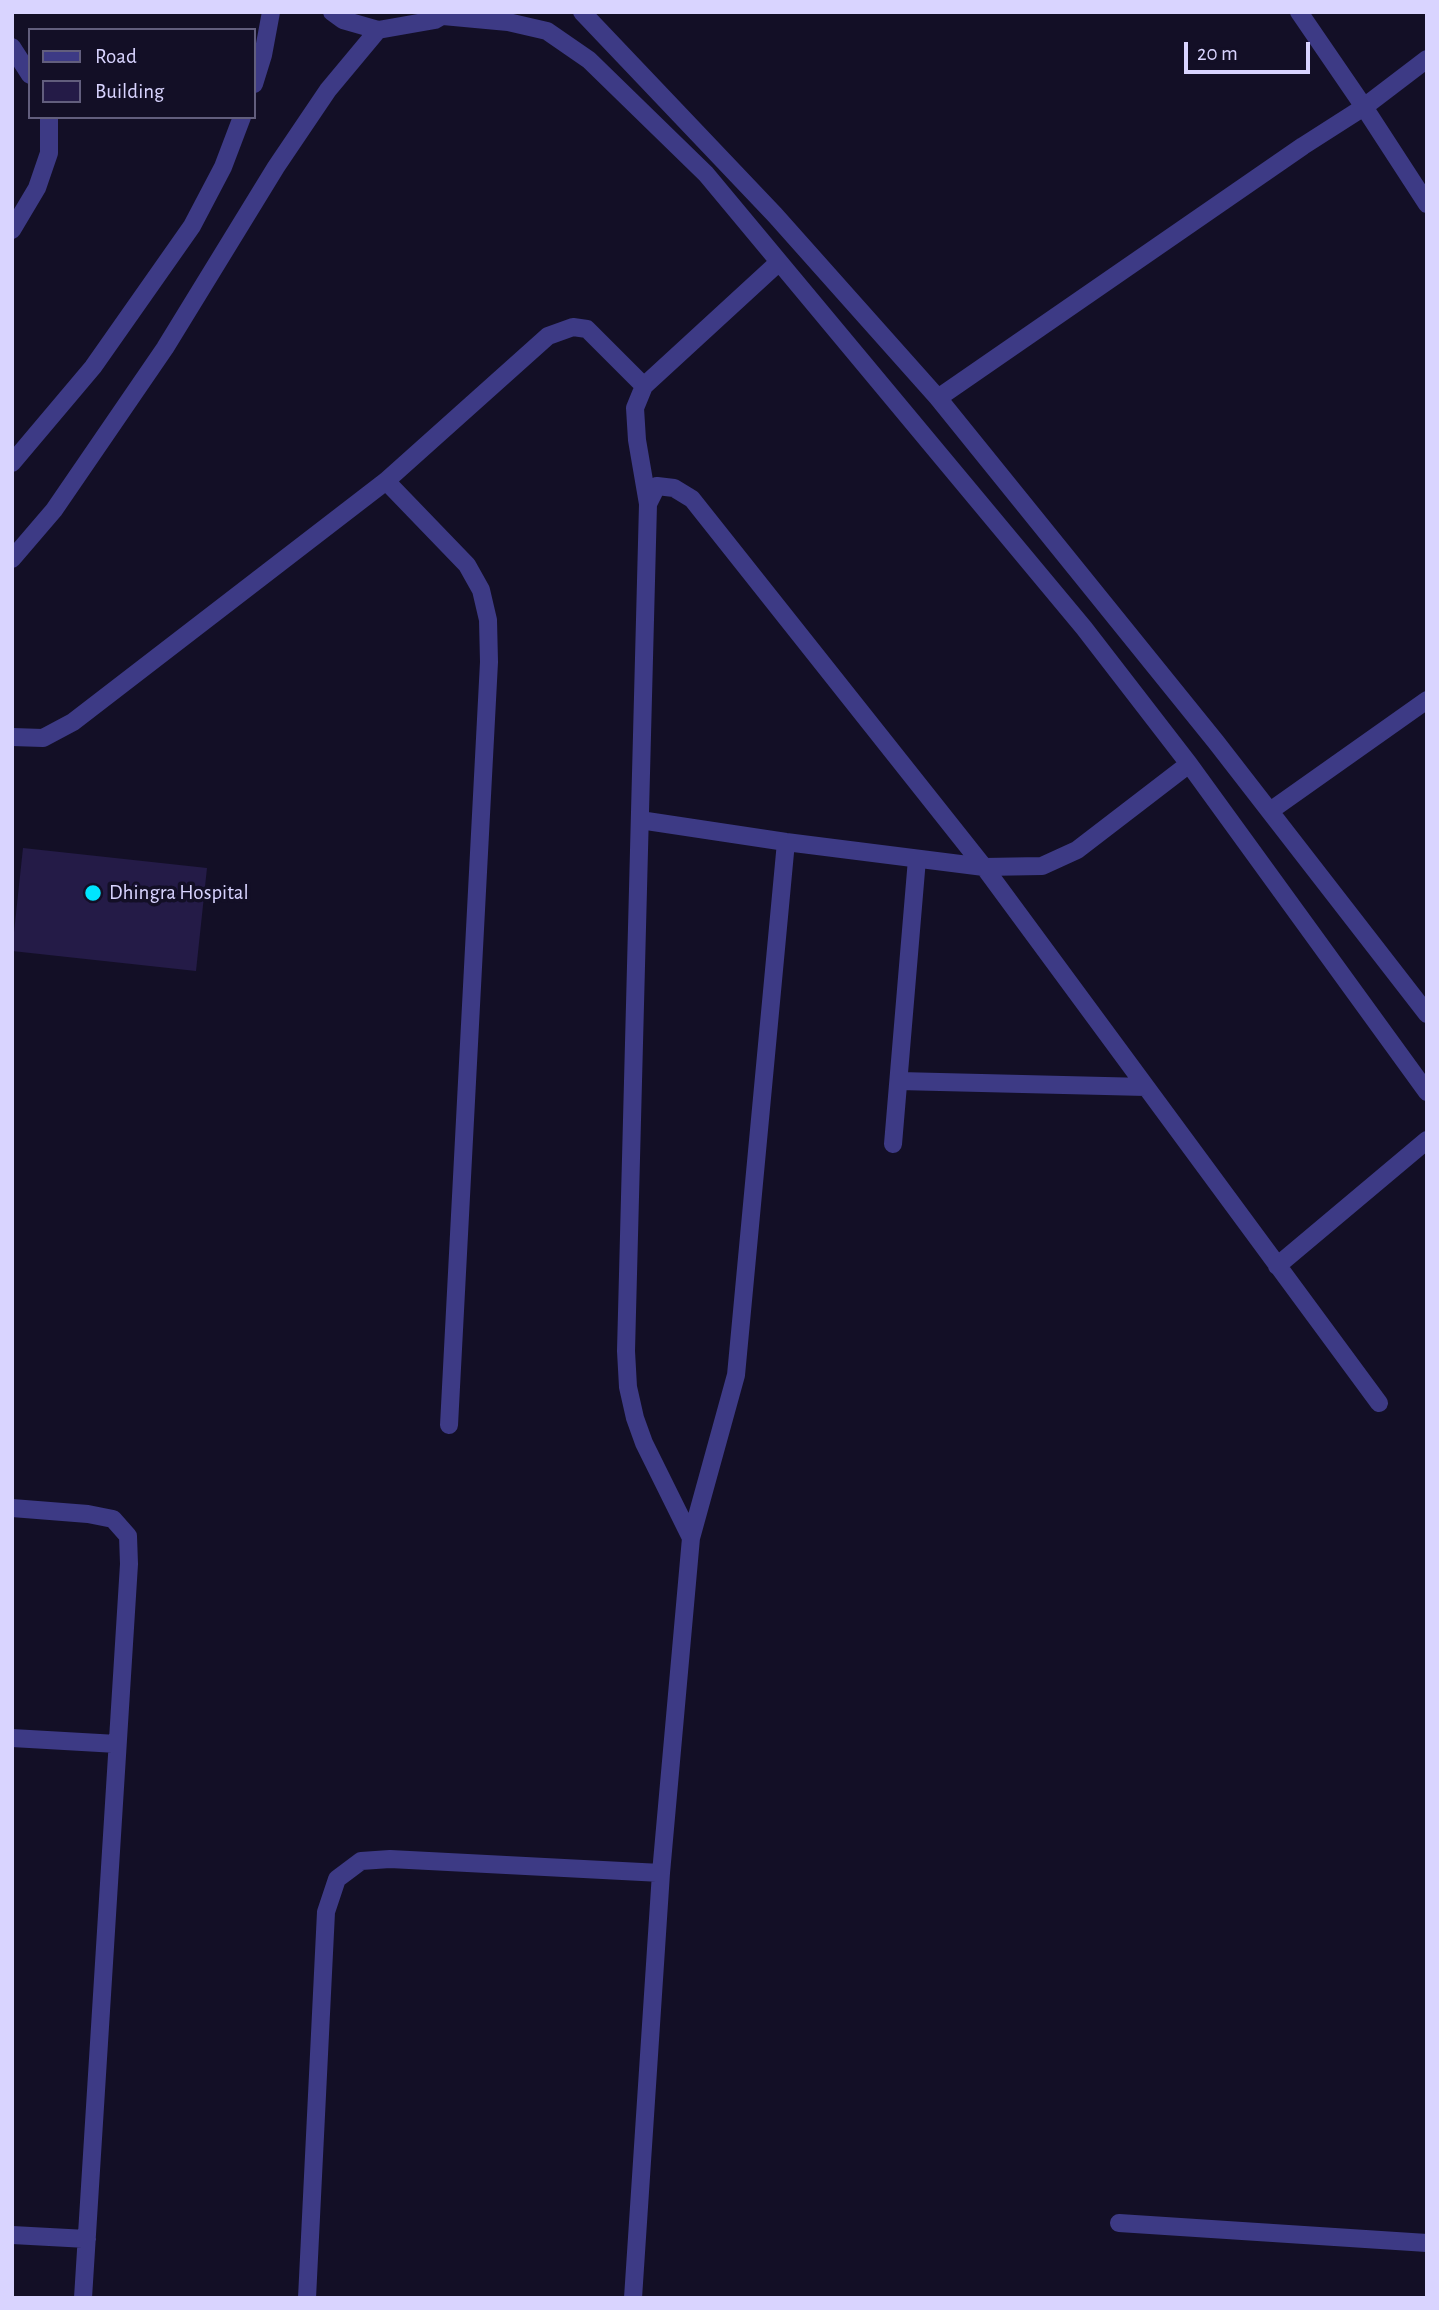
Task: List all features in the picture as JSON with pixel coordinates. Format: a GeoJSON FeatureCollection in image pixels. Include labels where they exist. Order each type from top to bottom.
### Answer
{"type":"FeatureCollection","features":[{"type":"Feature","properties":{"kind":"street"},"geometry":{"type":"LineString","coordinates":[[256,77],[271,12]]}},
{"type":"Feature","properties":{"kind":"street"},"geometry":{"type":"LineString","coordinates":[[332,12],[343,20],[378,30],[435,20],[446,14],[508,22],[547,31],[589,60],[706,174],[1083,628],[1189,764],[1427,1092]]}},
{"type":"Feature","properties":{"kind":"street"},"geometry":{"type":"LineString","coordinates":[[582,12],[775,215],[938,398],[1270,811],[1427,1014]]}},
{"type":"Feature","properties":{"kind":"street"},"geometry":{"type":"LineString","coordinates":[[1299,12],[1427,204]]}},
{"type":"Feature","properties":{"kind":"street"},"geometry":{"type":"LineString","coordinates":[[12,559],[54,510],[165,348],[276,167],[328,90],[378,30]]}},
{"type":"Feature","properties":{"kind":"street"},"geometry":{"type":"LineString","coordinates":[[12,47],[28,72]]}},
{"type":"Feature","properties":{"kind":"street"},"geometry":{"type":"LineString","coordinates":[[938,398],[1303,146],[1364,107],[1427,59]]}},
{"type":"Feature","properties":{"kind":"street"},"geometry":{"type":"LineString","coordinates":[[12,230],[37,188],[49,153],[48,119]]}},
{"type":"Feature","properties":{"kind":"street"},"geometry":{"type":"LineString","coordinates":[[12,463],[93,367],[192,226],[223,167],[242,119]]}},
{"type":"Feature","properties":{"kind":"street"},"geometry":{"type":"LineString","coordinates":[[691,1538],[644,1443],[635,1418],[628,1387],[626,1351],[648,504],[637,440],[635,408],[644,386],[779,262]]}},
{"type":"Feature","properties":{"kind":"street"},"geometry":{"type":"LineString","coordinates":[[13,744],[43,738],[73,722],[386,481],[548,336],[573,327],[587,329],[644,386]]}},
{"type":"Feature","properties":{"kind":"street"},"geometry":{"type":"LineString","coordinates":[[386,481],[467,565],[481,590],[488,620],[489,662],[449,1425]]}},
{"type":"Feature","properties":{"kind":"street"},"geometry":{"type":"LineString","coordinates":[[648,504],[657,486],[674,488],[692,499],[984,867],[1379,1403]]}},
{"type":"Feature","properties":{"kind":"street"},"geometry":{"type":"LineString","coordinates":[[1083,628],[1107,607]]}},
{"type":"Feature","properties":{"kind":"street"},"geometry":{"type":"LineString","coordinates":[[1270,811],[1427,700]]}},
{"type":"Feature","properties":{"kind":"street"},"geometry":{"type":"LineString","coordinates":[[640,820],[984,867],[1042,866],[1077,850],[1189,764]]}},
{"type":"Feature","properties":{"kind":"street"},"geometry":{"type":"LineString","coordinates":[[633,2298],[661,1873],[691,1538],[736,1375],[786,842]]}},
{"type":"Feature","properties":{"kind":"street"},"geometry":{"type":"LineString","coordinates":[[893,1144],[916,859]]}},
{"type":"Feature","properties":{"kind":"street"},"geometry":{"type":"LineString","coordinates":[[899,1081],[1146,1087]]}},
{"type":"Feature","properties":{"kind":"street"},"geometry":{"type":"LineString","coordinates":[[1277,1266],[1427,1140]]}},
{"type":"Feature","properties":{"kind":"street"},"geometry":{"type":"LineString","coordinates":[[12,1508],[113,1518],[128,1536],[129,1564],[83,2298]]}},
{"type":"Feature","properties":{"kind":"street"},"geometry":{"type":"LineString","coordinates":[[12,1738],[117,1744]]}},
{"type":"Feature","properties":{"kind":"street"},"geometry":{"type":"LineString","coordinates":[[307,2298],[326,1912],[337,1879],[361,1861],[390,1858],[661,1873]]}},
{"type":"Feature","properties":{"kind":"street"},"geometry":{"type":"LineString","coordinates":[[1119,2223],[1427,2243]]}},
{"type":"Feature","properties":{"kind":"street"},"geometry":{"type":"LineString","coordinates":[[12,2235],[87,2239]]}},
{"type":"Feature","properties":{"kind":"building"},"geometry":{"type":"Polygon","coordinates":[[[23,848],[207,868],[196,971],[12,951],[23,848]]]}},
{"type":"Feature","properties":{"kind":"place","name":"Dhingra Hospital"},"geometry":{"type":"Point","coordinates":[93,893]}}]}
